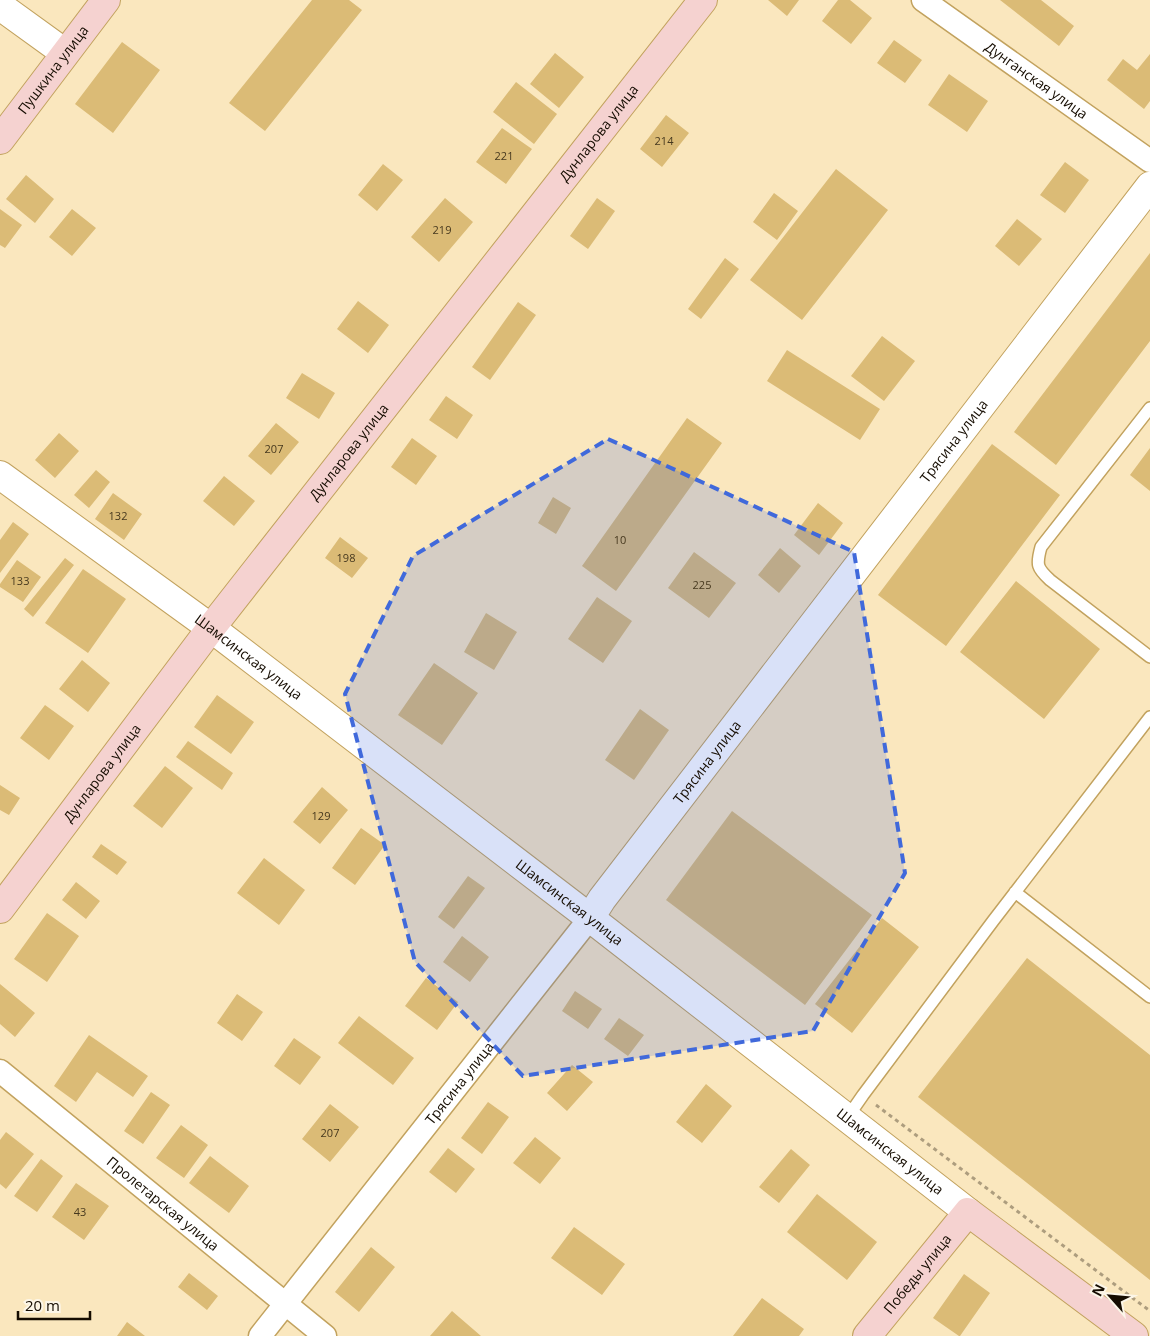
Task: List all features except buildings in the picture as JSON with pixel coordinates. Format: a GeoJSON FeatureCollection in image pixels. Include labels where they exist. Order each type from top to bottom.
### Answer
{"type":"FeatureCollection","features":[{"type":"Feature","properties":{"kind":"main road","name":"Пушкина улица"},"geometry":{"type":"LineString","coordinates":[[0,140],[106,0]]}},
{"type":"Feature","properties":{"kind":"main road","name":"Дунларова улица"},"geometry":{"type":"LineString","coordinates":[[0,909],[210,628],[703,0]]}},
{"type":"Feature","properties":{"kind":"main road","name":"Победы улица"},"geometry":{"type":"LineString","coordinates":[[867,1336],[968,1212]]}},
{"type":"Feature","properties":{"kind":"main road","name":"Шамсинская улица"},"geometry":{"type":"LineString","coordinates":[[968,1212],[1134,1336]]}},
{"type":"Feature","properties":{"kind":"street","name":"Дунганская улица"},"geometry":{"type":"LineString","coordinates":[[923,0],[1150,161]]}},
{"type":"Feature","properties":{"kind":"street"},"geometry":{"type":"LineString","coordinates":[[0,6],[65,52]]}},
{"type":"Feature","properties":{"kind":"street","name":"Трясина улица"},"geometry":{"type":"LineString","coordinates":[[260,1336],[590,918],[602,899],[1150,186]]}},
{"type":"Feature","properties":{"kind":"street","name":"Шамсинская улица"},"geometry":{"type":"LineString","coordinates":[[0,475],[210,628],[590,918],[968,1212]]}},
{"type":"Feature","properties":{"kind":"street","name":"Пролетарская улица"},"geometry":{"type":"LineString","coordinates":[[0,1072],[325,1336]]}},
{"type":"Feature","properties":{"kind":"lane"},"geometry":{"type":"LineString","coordinates":[[1150,408],[1041,547],[1038,560],[1039,570],[1050,580],[1150,657]]}},
{"type":"Feature","properties":{"kind":"lane"},"geometry":{"type":"LineString","coordinates":[[847,1118],[1150,717]]}},
{"type":"Feature","properties":{"kind":"lane"},"geometry":{"type":"LineString","coordinates":[[1016,892],[1150,997]]}},
{"type":"Feature","properties":{"kind":"highlighted area"},"geometry":{"type":"Polygon","coordinates":[[[608,439],[854,552],[905,873],[813,1031],[523,1076],[415,962],[345,694],[413,556],[608,439]]]}}]}
